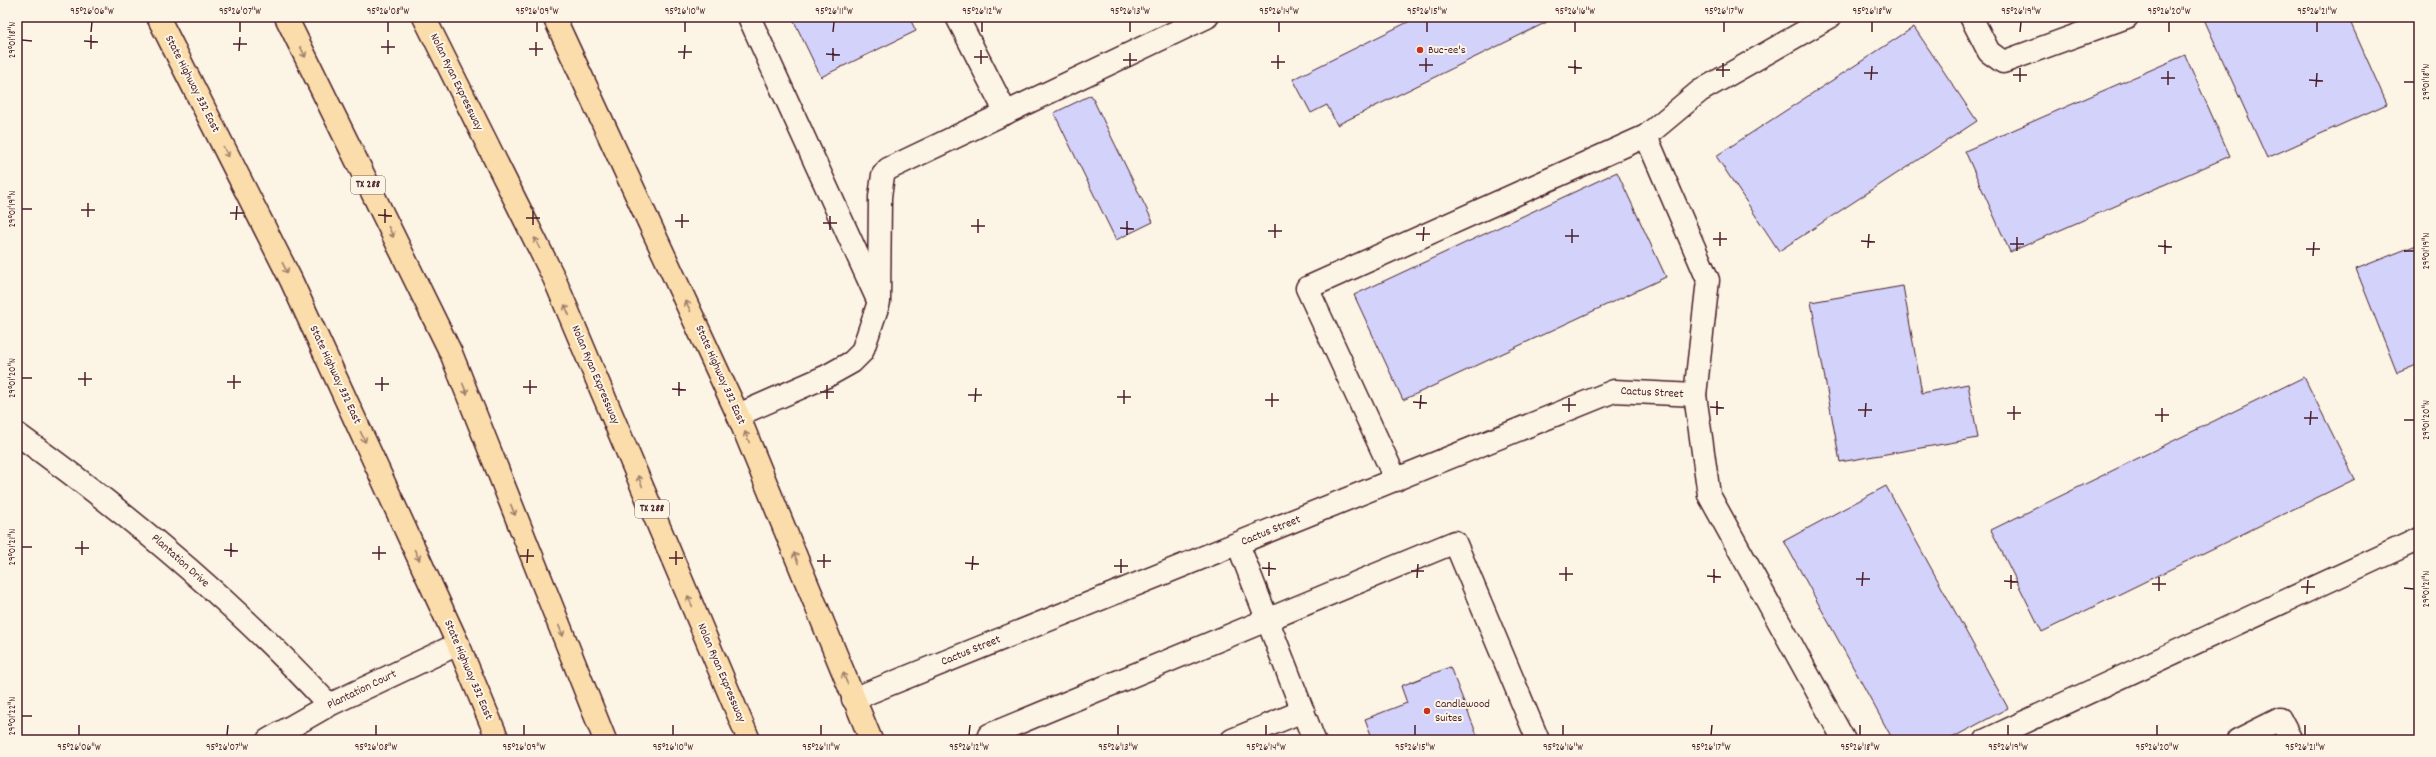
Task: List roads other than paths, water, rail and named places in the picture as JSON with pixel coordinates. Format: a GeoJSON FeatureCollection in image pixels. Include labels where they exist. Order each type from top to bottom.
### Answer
{"type":"FeatureCollection","features":[{"type":"Feature","properties":{"kind":"main road","name":"State Highway 332 East"},"geometry":{"type":"LineString","coordinates":[[158,17],[291,280],[458,644],[498,740]]}},
{"type":"Feature","properties":{"kind":"main road","name":"TX 288"},"geometry":{"type":"LineString","coordinates":[[286,17],[451,353],[605,740]]}},
{"type":"Feature","properties":{"kind":"main road","name":"Nolan Ryan Expressway"},"geometry":{"type":"LineString","coordinates":[[424,17],[554,278],[749,740]]}},
{"type":"Feature","properties":{"kind":"main road","name":"State Highway 332 East"},"geometry":{"type":"LineString","coordinates":[[554,17],[738,415],[871,740]]}},
{"type":"Feature","properties":{"kind":"street"},"geometry":{"type":"LineString","coordinates":[[749,17],[879,302]]}},
{"type":"Feature","properties":{"kind":"street"},"geometry":{"type":"LineString","coordinates":[[957,17],[1006,113]]}},
{"type":"Feature","properties":{"kind":"street"},"geometry":{"type":"LineString","coordinates":[[738,415],[827,376],[852,362],[862,352],[879,302],[880,196],[883,175],[888,169],[1207,17]]}},
{"type":"Feature","properties":{"kind":"street"},"geometry":{"type":"LineString","coordinates":[[1971,17],[1989,52],[2003,62],[2127,17]]}},
{"type":"Feature","properties":{"kind":"street"},"geometry":{"type":"LineString","coordinates":[[1396,480],[1306,288],[1646,136],[1700,90],[1817,20]]}},
{"type":"Feature","properties":{"kind":"street"},"geometry":{"type":"LineString","coordinates":[[1646,136],[1708,280],[1695,395],[1709,496],[1844,740]]}},
{"type":"Feature","properties":{"kind":"street","name":"Cactus Street"},"geometry":{"type":"LineString","coordinates":[[853,699],[1614,391],[1695,395]]}},
{"type":"Feature","properties":{"kind":"street","name":"Plantation Drive"},"geometry":{"type":"LineString","coordinates":[[17,434],[76,476],[168,549],[289,661],[329,705]]}},
{"type":"Feature","properties":{"kind":"street"},"geometry":{"type":"LineString","coordinates":[[1986,740],[2419,540]]}},
{"type":"Feature","properties":{"kind":"street"},"geometry":{"type":"LineString","coordinates":[[992,740],[989,734],[1455,542],[1538,740]]}},
{"type":"Feature","properties":{"kind":"street"},"geometry":{"type":"LineString","coordinates":[[1238,544],[1314,740]]}},
{"type":"Feature","properties":{"kind":"street","name":"Plantation Court"},"geometry":{"type":"LineString","coordinates":[[268,740],[329,705],[458,644]]}},
{"type":"Feature","properties":{"kind":"street"},"geometry":{"type":"LineString","coordinates":[[1232,740],[1303,711]]}},
{"type":"Feature","properties":{"kind":"street"},"geometry":{"type":"LineString","coordinates":[[2238,740],[2280,719],[2291,740]]}},
{"type":"Feature","properties":{"kind":"place","name":"Buc-ee's"},"geometry":{"type":"Point","coordinates":[1420,50]}},
{"type":"Feature","properties":{"kind":"place","name":"Candlewood Suites"},"geometry":{"type":"Point","coordinates":[1427,711]}}]}
